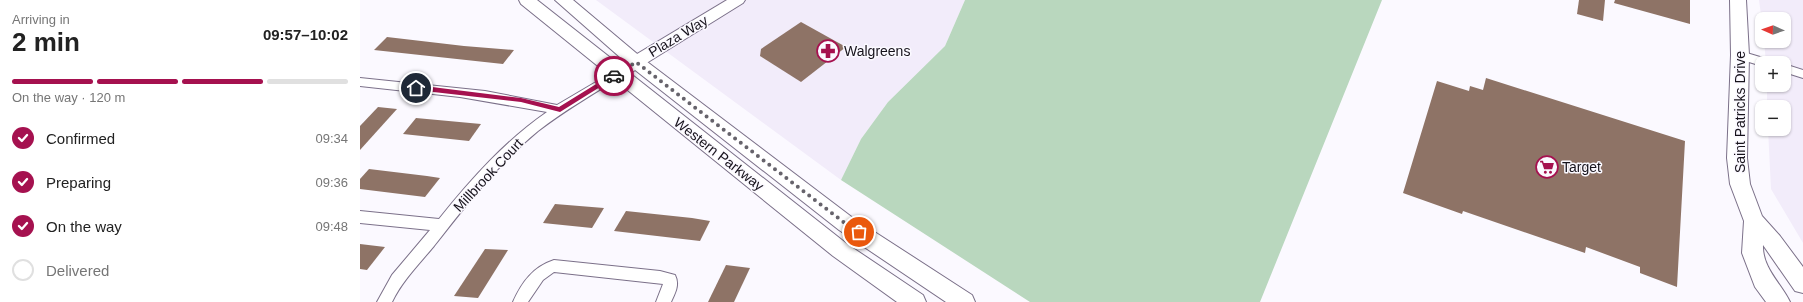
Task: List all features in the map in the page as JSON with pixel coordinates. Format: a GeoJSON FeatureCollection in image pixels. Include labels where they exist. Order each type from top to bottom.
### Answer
{"type":"FeatureCollection","features":[{"type":"Feature","properties":{"kind":"main road","name":"Western Parkway"},"geometry":{"type":"LineString","coordinates":[[527,0],[840,250],[915,302]]}},
{"type":"Feature","properties":{"kind":"main road","name":"Western Parkway"},"geometry":{"type":"LineString","coordinates":[[563,0],[636,62],[846,224],[964,302]]}},
{"type":"Feature","properties":{"kind":"main road","name":"Saint Patricks Drive"},"geometry":{"type":"LineString","coordinates":[[1738,0],[1740,55],[1737,158],[1740,184],[1754,222],[1773,242],[1803,284]]}},
{"type":"Feature","properties":{"kind":"main road","name":"Saint Patricks Drive"},"geometry":{"type":"LineString","coordinates":[[1754,222],[1752,253],[1764,280],[1779,302]]}},
{"type":"Feature","properties":{"kind":"main road"},"geometry":{"type":"LineString","coordinates":[[1764,280],[1770,302]]}},
{"type":"Feature","properties":{"kind":"street","name":"Plaza Way"},"geometry":{"type":"LineString","coordinates":[[618,73],[738,0]]}},
{"type":"Feature","properties":{"kind":"street"},"geometry":{"type":"LineString","coordinates":[[1740,55],[1755,60]]}},
{"type":"Feature","properties":{"kind":"street"},"geometry":{"type":"LineString","coordinates":[[1791,70],[1803,74]]}},
{"type":"Feature","properties":{"kind":"street","name":"Millbrook Court"},"geometry":{"type":"LineString","coordinates":[[384,302],[391,289],[442,225],[516,143],[560,110],[618,73]]}},
{"type":"Feature","properties":{"kind":"street"},"geometry":{"type":"LineString","coordinates":[[360,82],[493,96],[521,100],[560,110]]}},
{"type":"Feature","properties":{"kind":"street"},"geometry":{"type":"LineString","coordinates":[[360,217],[442,225]]}},
{"type":"Feature","properties":{"kind":"street"},"geometry":{"type":"LineString","coordinates":[[520,302],[534,279],[546,268],[554,266],[660,276],[670,280],[670,288],[662,302]]}},
{"type":"Feature","properties":{"kind":"shaded area"},"geometry":{"type":"Polygon","coordinates":[[[596,0],[965,0],[945,46],[888,102],[861,139],[841,180],[596,0]]]}},
{"type":"Feature","properties":{"kind":"shaded area"},"geometry":{"type":"Polygon","coordinates":[[[1759,0],[1803,0],[1803,243],[1771,189],[1768,136],[1791,136],[1791,100],[1767,100],[1767,92],[1791,92],[1791,56],[1765,56],[1765,48],[1791,48],[1791,12],[1761,12],[1759,0]]]}},
{"type":"Feature","properties":{"kind":"green space"},"geometry":{"type":"Polygon","coordinates":[[[965,0],[1382,0],[1260,302],[1030,302],[841,180],[861,139],[888,102],[945,46],[965,0]]]}},
{"type":"Feature","properties":{"kind":"building"},"geometry":{"type":"Polygon","coordinates":[[[1579,0],[1605,0],[1603,21],[1577,14],[1579,0]]]}},
{"type":"Feature","properties":{"kind":"building"},"geometry":{"type":"Polygon","coordinates":[[[1615,0],[1690,0],[1690,24],[1614,3],[1615,0]]]}},
{"type":"Feature","properties":{"kind":"building","name":"Walgreens"},"geometry":{"type":"Polygon","coordinates":[[[801,22],[846,47],[801,82],[760,56],[761,49],[801,22]]]}},
{"type":"Feature","properties":{"kind":"building"},"geometry":{"type":"Polygon","coordinates":[[[387,37],[514,50],[503,64],[374,50],[387,37]]]}},
{"type":"Feature","properties":{"kind":"building","name":"Target"},"geometry":{"type":"Polygon","coordinates":[[[1486,78],[1685,141],[1677,287],[1640,273],[1640,267],[1586,247],[1585,253],[1463,211],[1462,214],[1403,193],[1437,81],[1469,91],[1470,86],[1483,90],[1486,78]]]}},
{"type":"Feature","properties":{"kind":"building"},"geometry":{"type":"Polygon","coordinates":[[[378,107],[397,109],[360,150],[360,126],[378,107]]]}},
{"type":"Feature","properties":{"kind":"building"},"geometry":{"type":"Polygon","coordinates":[[[416,118],[481,124],[469,141],[403,134],[416,118]]]}},
{"type":"Feature","properties":{"kind":"building"},"geometry":{"type":"Polygon","coordinates":[[[369,169],[440,178],[425,197],[360,189],[360,179],[369,169]]]}},
{"type":"Feature","properties":{"kind":"building"},"geometry":{"type":"Polygon","coordinates":[[[555,204],[604,208],[592,228],[543,223],[555,204]]]}},
{"type":"Feature","properties":{"kind":"building"},"geometry":{"type":"Polygon","coordinates":[[[626,211],[710,221],[700,241],[614,231],[626,211]]]}},
{"type":"Feature","properties":{"kind":"building"},"geometry":{"type":"Polygon","coordinates":[[[360,244],[385,247],[367,270],[360,269],[360,244]]]}},
{"type":"Feature","properties":{"kind":"building"},"geometry":{"type":"Polygon","coordinates":[[[485,249],[508,250],[478,298],[454,296],[485,249]]]}},
{"type":"Feature","properties":{"kind":"building"},"geometry":{"type":"Polygon","coordinates":[[[726,265],[750,268],[734,302],[708,302],[726,265]]]}},
{"type":"Feature","properties":{"kind":"way so far"},"geometry":{"type":"LineString","coordinates":[[614,76],[636,62],[846,224],[859,232]]}},
{"type":"Feature","properties":{"kind":"place","name":"Walgreens"},"geometry":{"type":"Point","coordinates":[828,51]}},
{"type":"Feature","properties":{"kind":"place","name":"Target"},"geometry":{"type":"Point","coordinates":[1547,167]}},
{"type":"Feature","properties":{"kind":"route"},"geometry":{"type":"LineString","coordinates":[[416,88],[472,93],[521,100],[560,110],[614,76]]}}]}
